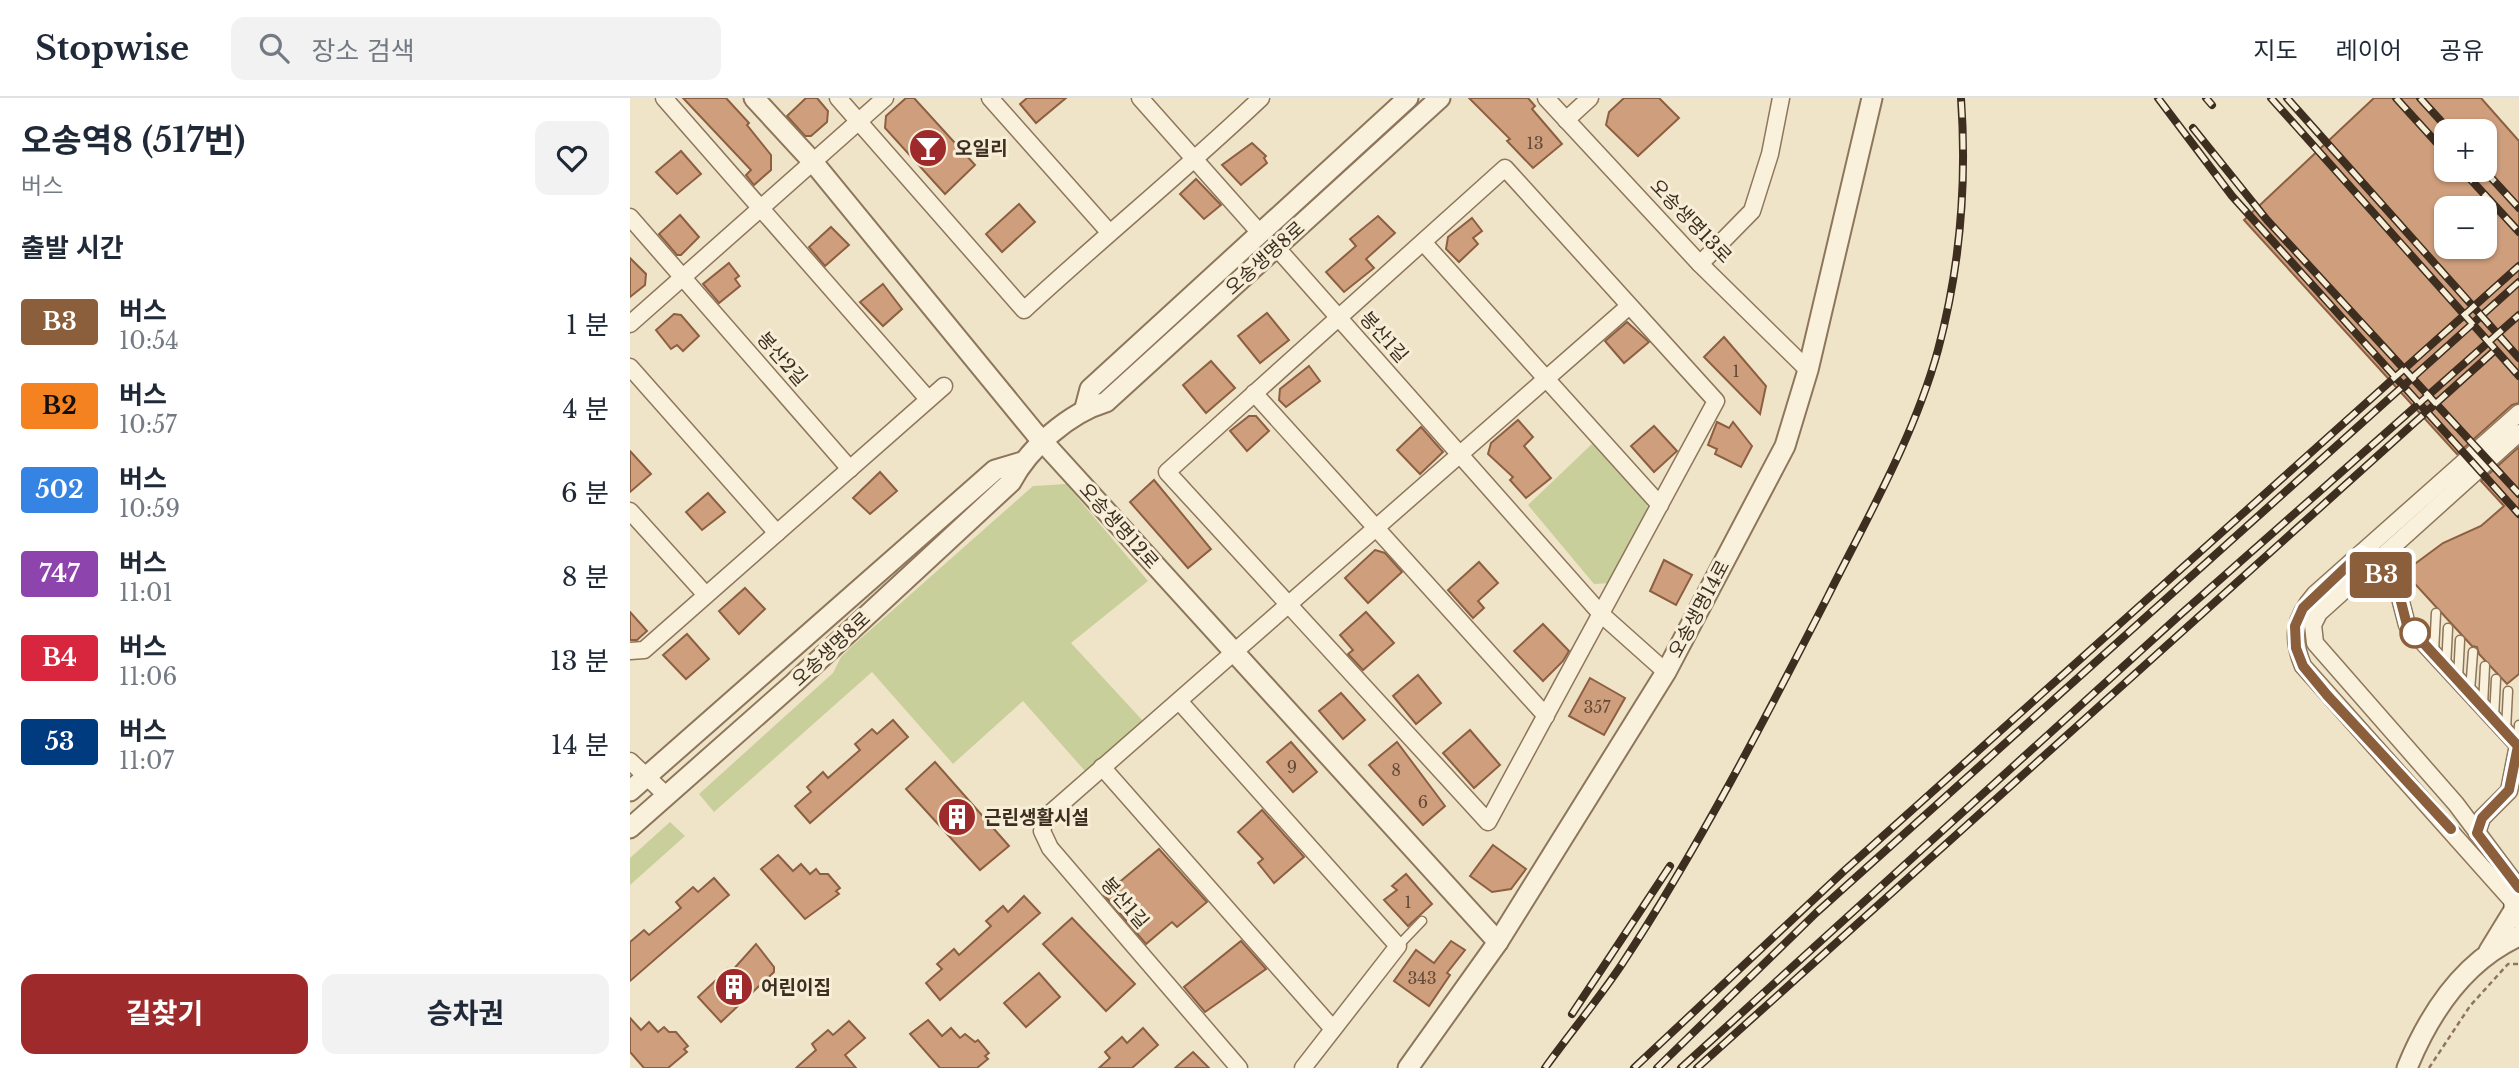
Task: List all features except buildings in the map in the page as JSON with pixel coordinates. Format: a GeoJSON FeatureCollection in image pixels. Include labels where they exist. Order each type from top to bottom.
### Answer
{"type":"FeatureCollection","features":[{"type":"Feature","properties":{"kind":"street"},"geometry":{"type":"LineString","coordinates":[[664,98],[928,399]]}},
{"type":"Feature","properties":{"kind":"street","name":"오송생명12로"},"geometry":{"type":"LineString","coordinates":[[754,98],[813,162],[1044,443],[1498,942]]}},
{"type":"Feature","properties":{"kind":"street"},"geometry":{"type":"LineString","coordinates":[[838,98],[1024,310],[1109,232],[1194,161],[1261,98]]}},
{"type":"Feature","properties":{"kind":"street"},"geometry":{"type":"LineString","coordinates":[[630,324],[885,98]]}},
{"type":"Feature","properties":{"kind":"street"},"geometry":{"type":"LineString","coordinates":[[990,98],[1109,232]]}},
{"type":"Feature","properties":{"kind":"street"},"geometry":{"type":"LineString","coordinates":[[1140,98],[1260,233]]}},
{"type":"Feature","properties":{"kind":"street","name":"오송생명8로"},"geometry":{"type":"LineString","coordinates":[[1085,408],[1090,389],[1408,98]]}},
{"type":"Feature","properties":{"kind":"street","name":"오송생명8로"},"geometry":{"type":"LineString","coordinates":[[630,828],[794,683],[1011,482],[1022,462],[1085,408],[1106,402],[1440,98]]}},
{"type":"Feature","properties":{"kind":"street","name":"오송생명13로"},"geometry":{"type":"LineString","coordinates":[[1546,98],[1700,264],[1808,370]]}},
{"type":"Feature","properties":{"kind":"street"},"geometry":{"type":"LineString","coordinates":[[1566,120],[1590,98]]}},
{"type":"Feature","properties":{"kind":"street"},"geometry":{"type":"LineString","coordinates":[[1700,264],[1752,211],[1770,154],[1780,98]]}},
{"type":"Feature","properties":{"kind":"street","name":"오송생명14로"},"geometry":{"type":"LineString","coordinates":[[1408,1068],[1498,942],[1666,672],[1785,446],[1808,370],[1872,98]]}},
{"type":"Feature","properties":{"kind":"street"},"geometry":{"type":"LineString","coordinates":[[1505,168],[1716,401],[1488,822],[1290,603],[1167,472],[1423,242],[1505,168]]}},
{"type":"Feature","properties":{"kind":"street","name":"봉산2길"},"geometry":{"type":"LineString","coordinates":[[630,217],[850,469]]}},
{"type":"Feature","properties":{"kind":"street"},"geometry":{"type":"LineString","coordinates":[[1423,242],[1660,505]]}},
{"type":"Feature","properties":{"kind":"street","name":"봉산1길"},"geometry":{"type":"LineString","coordinates":[[1277,248],[1601,614],[1666,672]]}},
{"type":"Feature","properties":{"kind":"street","name":"봉산1길"},"geometry":{"type":"LineString","coordinates":[[1239,1068],[1050,848],[1042,831],[1046,817],[1629,307]]}},
{"type":"Feature","properties":{"kind":"street"},"geometry":{"type":"LineString","coordinates":[[630,367],[777,533]]}},
{"type":"Feature","properties":{"kind":"street"},"geometry":{"type":"LineString","coordinates":[[630,651],[644,650],[944,386]]}},
{"type":"Feature","properties":{"kind":"street"},"geometry":{"type":"LineString","coordinates":[[1254,393],[1546,716]]}},
{"type":"Feature","properties":{"kind":"street"},"geometry":{"type":"LineString","coordinates":[[2518,903],[2477,833],[2456,804],[2315,643],[2314,625],[2319,613],[2366,559],[2519,413]]}},
{"type":"Feature","properties":{"kind":"street"},"geometry":{"type":"LineString","coordinates":[[2518,903],[2303,666],[2296,648],[2295,626],[2303,608],[2519,433]]}},
{"type":"Feature","properties":{"kind":"street","name":"오송생명8로"},"geometry":{"type":"LineString","coordinates":[[630,791],[995,470],[1022,462]]}},
{"type":"Feature","properties":{"kind":"street"},"geometry":{"type":"LineString","coordinates":[[630,511],[706,595]]}},
{"type":"Feature","properties":{"kind":"street"},"geometry":{"type":"LineString","coordinates":[[2366,559],[2399,594],[2407,625],[2488,713],[2512,729],[2518,746],[2509,790],[2482,818],[2477,833]]}},
{"type":"Feature","properties":{"kind":"street"},"geometry":{"type":"LineString","coordinates":[[1179,701],[1398,946],[1303,1068]]}},
{"type":"Feature","properties":{"kind":"street"},"geometry":{"type":"LineString","coordinates":[[630,761],[645,778],[666,794]]}},
{"type":"Feature","properties":{"kind":"street"},"geometry":{"type":"LineString","coordinates":[[1102,767],[1333,1029]]}},
{"type":"Feature","properties":{"kind":"street"},"geometry":{"type":"LineString","coordinates":[[2407,1068],[2438,1007],[2456,984],[2489,952],[2518,903]]}},
{"type":"Feature","properties":{"kind":"street"},"geometry":{"type":"LineString","coordinates":[[2489,952],[2519,936]]}},
{"type":"Feature","properties":{"kind":"lane"},"geometry":{"type":"LineString","coordinates":[[2434,655],[2436,613]]}},
{"type":"Feature","properties":{"kind":"lane"},"geometry":{"type":"LineString","coordinates":[[2446,668],[2448,628]]}},
{"type":"Feature","properties":{"kind":"lane"},"geometry":{"type":"LineString","coordinates":[[2458,680],[2460,640]]}},
{"type":"Feature","properties":{"kind":"lane"},"geometry":{"type":"LineString","coordinates":[[2470,694],[2473,652]]}},
{"type":"Feature","properties":{"kind":"lane"},"geometry":{"type":"LineString","coordinates":[[2485,666],[2488,713]]}},
{"type":"Feature","properties":{"kind":"lane"},"geometry":{"type":"LineString","coordinates":[[2488,713],[2496,679]]}},
{"type":"Feature","properties":{"kind":"lane"},"geometry":{"type":"LineString","coordinates":[[2508,691],[2512,729]]}},
{"type":"Feature","properties":{"kind":"lane"},"geometry":{"type":"LineString","coordinates":[[1398,946],[1422,921]]}},
{"type":"Feature","properties":{"kind":"path"},"geometry":{"type":"LineString","coordinates":[[2429,1068],[2470,1006],[2508,964],[2519,964]]}},
{"type":"Feature","properties":{"kind":"green space"},"geometry":{"type":"Polygon","coordinates":[[[1593,443],[1647,504],[1648,512],[1613,583],[1594,584],[1528,505],[1593,443]]]}},
{"type":"Feature","properties":{"kind":"green space"},"geometry":{"type":"Polygon","coordinates":[[[1066,484],[1148,581],[1071,643],[1143,721],[1085,771],[1023,701],[953,764],[872,672],[714,812],[699,794],[833,673],[841,657],[851,647],[1033,486],[1066,484]]]}},
{"type":"Feature","properties":{"kind":"green space"},"geometry":{"type":"Polygon","coordinates":[[[670,822],[685,836],[630,885],[630,858],[670,822]]]}},
{"type":"Feature","properties":{"kind":"railway"},"geometry":{"type":"LineString","coordinates":[[1545,1068],[1622,964],[1678,875],[1780,690],[1903,445],[1938,350],[1952,288],[1962,193],[1961,98]]}},
{"type":"Feature","properties":{"kind":"railway"},"geometry":{"type":"LineString","coordinates":[[2158,98],[2232,196],[2519,514]]}},
{"type":"Feature","properties":{"kind":"railway"},"geometry":{"type":"LineString","coordinates":[[2206,98],[2212,105]]}},
{"type":"Feature","properties":{"kind":"railway"},"geometry":{"type":"LineString","coordinates":[[2271,98],[2519,376]]}},
{"type":"Feature","properties":{"kind":"railway"},"geometry":{"type":"LineString","coordinates":[[2287,98],[2519,358]]}},
{"type":"Feature","properties":{"kind":"railway"},"geometry":{"type":"LineString","coordinates":[[2396,98],[2434,140]]}},
{"type":"Feature","properties":{"kind":"railway"},"geometry":{"type":"LineString","coordinates":[[2420,98],[2439,119]]}},
{"type":"Feature","properties":{"kind":"railway"},"geometry":{"type":"LineString","coordinates":[[2193,128],[2267,220],[2519,494]]}},
{"type":"Feature","properties":{"kind":"railway"},"geometry":{"type":"LineString","coordinates":[[2473,182],[2519,232]]}},
{"type":"Feature","properties":{"kind":"railway"},"geometry":{"type":"LineString","coordinates":[[2495,182],[2519,208]]}},
{"type":"Feature","properties":{"kind":"railway"},"geometry":{"type":"LineString","coordinates":[[1634,1068],[1844,871],[2519,266]]}},
{"type":"Feature","properties":{"kind":"railway"},"geometry":{"type":"LineString","coordinates":[[1657,1068],[1816,913],[2519,282]]}},
{"type":"Feature","properties":{"kind":"railway"},"geometry":{"type":"LineString","coordinates":[[1681,1068],[2181,614],[2519,315]]}},
{"type":"Feature","properties":{"kind":"railway"},"geometry":{"type":"LineString","coordinates":[[1697,1068],[2493,352]]}},
{"type":"Feature","properties":{"kind":"railway"},"geometry":{"type":"LineString","coordinates":[[1572,1014],[1670,866]]}},
{"type":"Feature","properties":{"kind":"bus line","name":"B3"},"geometry":{"type":"LineString","coordinates":[[2451,829],[2327,695],[2303,666],[2296,648],[2295,626],[2303,608],[2361,553],[2399,594],[2407,625],[2518,746],[2509,790],[2482,818],[2477,833],[2519,888]]}},
{"type":"Feature","properties":{"kind":"place","name":"오일리"},"geometry":{"type":"Point","coordinates":[928,148]}},
{"type":"Feature","properties":{"kind":"place","name":"근린생활시설"},"geometry":{"type":"Point","coordinates":[957,817]}},
{"type":"Feature","properties":{"kind":"place","name":"어린이집"},"geometry":{"type":"Point","coordinates":[734,987]}}]}
